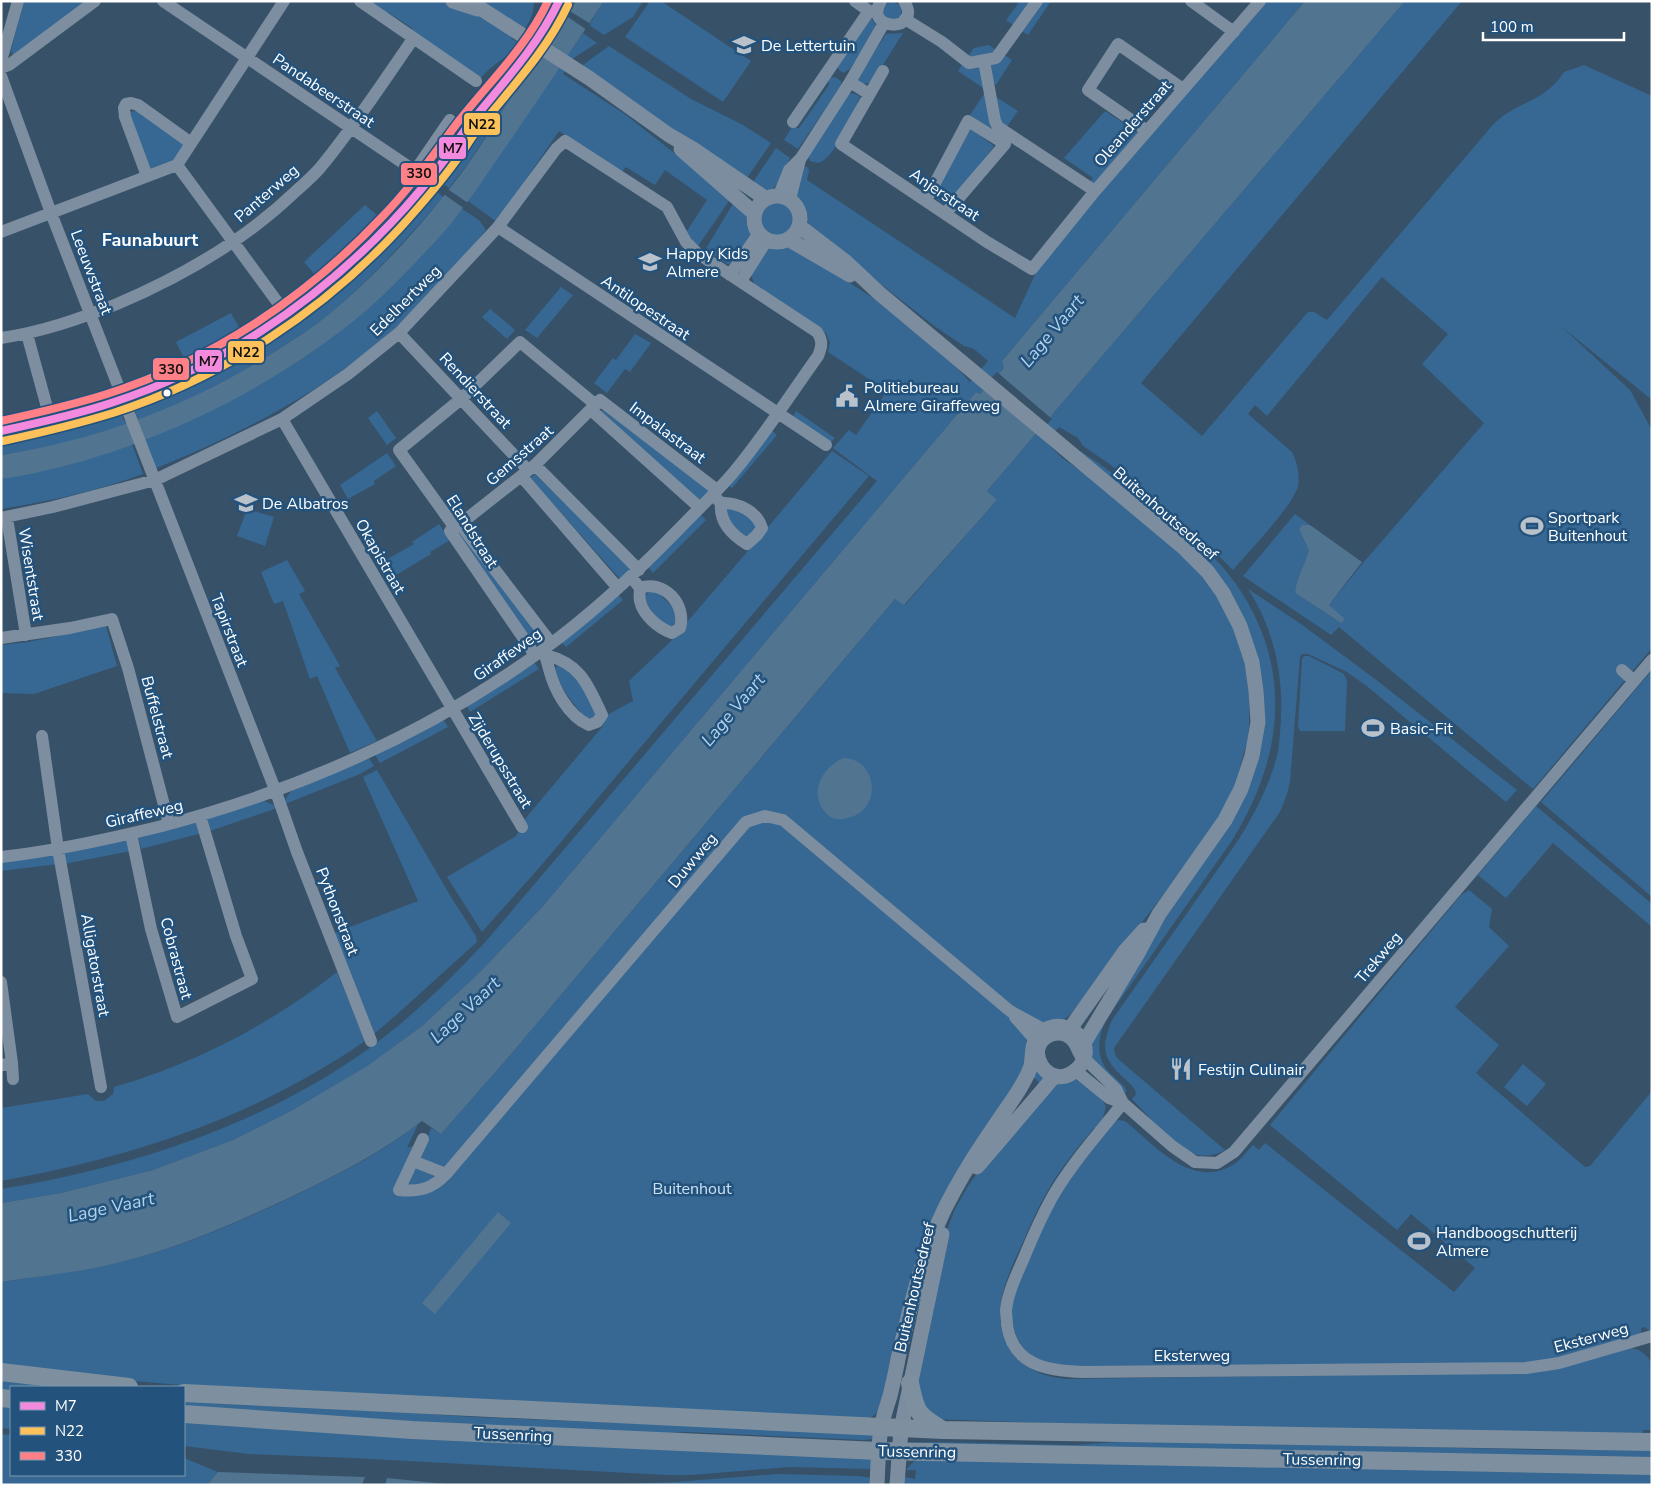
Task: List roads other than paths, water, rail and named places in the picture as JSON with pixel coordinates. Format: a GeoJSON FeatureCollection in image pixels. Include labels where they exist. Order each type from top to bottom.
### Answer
{"type":"FeatureCollection","features":[{"type":"Feature","properties":{"kind":"highway"},"geometry":{"type":"LineString","coordinates":[[1,1372],[121,1386]]}},
{"type":"Feature","properties":{"kind":"highway"},"geometry":{"type":"LineString","coordinates":[[910,1384],[916,1408],[924,1419],[943,1430]]}},
{"type":"Feature","properties":{"kind":"highway","name":"Tussenring"},"geometry":{"type":"LineString","coordinates":[[185,1393],[881,1428],[1650,1442]]}},
{"type":"Feature","properties":{"kind":"highway","name":"Tussenring"},"geometry":{"type":"LineString","coordinates":[[185,1414],[412,1430],[898,1451],[1650,1466]]}},
{"type":"Feature","properties":{"kind":"main road"},"geometry":{"type":"LineString","coordinates":[[454,1],[482,11]]}},
{"type":"Feature","properties":{"kind":"main road"},"geometry":{"type":"LineString","coordinates":[[469,1],[589,78],[669,135],[778,198],[797,206],[800,216],[799,226],[795,233],[782,241],[763,236],[754,220],[754,213],[758,205],[778,198]]}},
{"type":"Feature","properties":{"kind":"main road"},"geometry":{"type":"LineString","coordinates":[[669,135],[688,156],[754,213]]}},
{"type":"Feature","properties":{"kind":"main road","name":"Buitenhoutsedreef"},"geometry":{"type":"LineString","coordinates":[[799,226],[846,262],[879,293],[1183,548],[1208,572],[1223,593],[1240,626],[1252,662],[1258,722],[1252,756],[1241,789],[1225,820],[1159,914],[1081,1058]]}},
{"type":"Feature","properties":{"kind":"main road","name":"Buitenhoutsedreef"},"geometry":{"type":"LineString","coordinates":[[788,239],[879,293]]}},
{"type":"Feature","properties":{"kind":"main road","name":"Buitenhoutsedreef"},"geometry":{"type":"LineString","coordinates":[[1064,1029],[1065,1024],[1097,989],[1125,951],[1159,914]]}},
{"type":"Feature","properties":{"kind":"main road"},"geometry":{"type":"LineString","coordinates":[[1064,1029],[1077,1033],[1081,1058],[1066,1075],[1056,1076],[1046,1072],[1038,1048],[1064,1029]]}},
{"type":"Feature","properties":{"kind":"main road","name":"Buitenhoutsedreef"},"geometry":{"type":"LineString","coordinates":[[877,1485],[881,1428],[924,1257],[979,1148],[1022,1085],[1038,1048]]}},
{"type":"Feature","properties":{"kind":"main road","name":"Buitenhoutsedreef"},"geometry":{"type":"LineString","coordinates":[[957,1192],[982,1160],[1056,1076]]}},
{"type":"Feature","properties":{"kind":"main road","name":"Buitenhoutsedreef"},"geometry":{"type":"LineString","coordinates":[[898,1485],[900,1428],[935,1260],[948,1209]]}},
{"type":"Feature","properties":{"kind":"street"},"geometry":{"type":"LineString","coordinates":[[1,61],[18,1]]}},
{"type":"Feature","properties":{"kind":"street"},"geometry":{"type":"LineString","coordinates":[[1,68],[10,65],[95,1]]}},
{"type":"Feature","properties":{"kind":"street","name":"Pandabeerstraat"},"geometry":{"type":"LineString","coordinates":[[163,1],[414,171],[450,120]]}},
{"type":"Feature","properties":{"kind":"street"},"geometry":{"type":"LineString","coordinates":[[1,232],[177,164],[284,1]]}},
{"type":"Feature","properties":{"kind":"street"},"geometry":{"type":"LineString","coordinates":[[360,1],[476,81]]}},
{"type":"Feature","properties":{"kind":"street"},"geometry":{"type":"LineString","coordinates":[[854,1],[878,12],[888,25],[898,25],[905,19],[908,11],[904,1]]}},
{"type":"Feature","properties":{"kind":"street"},"geometry":{"type":"LineString","coordinates":[[905,19],[942,42],[969,63],[984,61],[996,58],[1037,1]]}},
{"type":"Feature","properties":{"kind":"street"},"geometry":{"type":"LineString","coordinates":[[1191,1],[1234,32]]}},
{"type":"Feature","properties":{"kind":"street","name":"Oleanderstraat"},"geometry":{"type":"LineString","coordinates":[[1032,269],[1095,191],[1260,1]]}},
{"type":"Feature","properties":{"kind":"street"},"geometry":{"type":"LineString","coordinates":[[778,198],[801,158],[850,82],[878,12]]}},
{"type":"Feature","properties":{"kind":"street"},"geometry":{"type":"LineString","coordinates":[[793,122],[878,12]]}},
{"type":"Feature","properties":{"kind":"street","name":"Panterweg"},"geometry":{"type":"LineString","coordinates":[[1,338],[27,334],[90,315],[158,286],[196,266],[234,241],[276,210],[319,169],[413,39]]}},
{"type":"Feature","properties":{"kind":"street"},"geometry":{"type":"LineString","coordinates":[[1147,132],[1088,90],[1118,44],[1183,89]]}},
{"type":"Feature","properties":{"kind":"street"},"geometry":{"type":"LineString","coordinates":[[984,61],[998,127],[1095,191]]}},
{"type":"Feature","properties":{"kind":"street"},"geometry":{"type":"LineString","coordinates":[[850,82],[868,94],[883,71]]}},
{"type":"Feature","properties":{"kind":"street","name":"Leeuwstraat"},"geometry":{"type":"LineString","coordinates":[[1,76],[51,213],[155,480]]}},
{"type":"Feature","properties":{"kind":"street","name":"Anjerstraat"},"geometry":{"type":"LineString","coordinates":[[868,94],[841,144],[945,214],[1032,269]]}},
{"type":"Feature","properties":{"kind":"street"},"geometry":{"type":"LineString","coordinates":[[147,176],[125,117],[124,108],[126,104],[131,103],[138,106],[191,143]]}},
{"type":"Feature","properties":{"kind":"street"},"geometry":{"type":"LineString","coordinates":[[926,200],[968,121],[1005,144],[945,214]]}},
{"type":"Feature","properties":{"kind":"street","name":"Edelhertweg"},"geometry":{"type":"LineString","coordinates":[[4,518],[155,480],[282,419],[348,374],[399,333],[498,227],[556,149],[565,141],[667,207],[686,242],[697,253],[735,278]]}},
{"type":"Feature","properties":{"kind":"street"},"geometry":{"type":"LineString","coordinates":[[177,164],[281,307]]}},
{"type":"Feature","properties":{"kind":"street","name":"Antilopestraat"},"geometry":{"type":"LineString","coordinates":[[498,227],[778,412],[826,446]]}},
{"type":"Feature","properties":{"kind":"street"},"geometry":{"type":"LineString","coordinates":[[735,278],[763,236]]}},
{"type":"Feature","properties":{"kind":"street","name":"Giraffeweg"},"geometry":{"type":"LineString","coordinates":[[1,857],[58,849],[131,834],[200,816],[276,792],[363,755],[452,709],[544,651],[635,574],[700,508],[717,496],[818,356],[822,347],[822,340],[817,332],[735,278]]}},
{"type":"Feature","properties":{"kind":"street","name":"Rendierstraat"},"geometry":{"type":"LineString","coordinates":[[399,333],[529,471],[635,574],[640,588]]}},
{"type":"Feature","properties":{"kind":"street"},"geometry":{"type":"LineString","coordinates":[[27,334],[48,411]]}},
{"type":"Feature","properties":{"kind":"street","name":"Impalastraat"},"geometry":{"type":"LineString","coordinates":[[461,399],[520,342],[596,405],[717,496]]}},
{"type":"Feature","properties":{"kind":"street","name":"Elandstraat"},"geometry":{"type":"LineString","coordinates":[[461,399],[399,450],[458,526],[544,651]]}},
{"type":"Feature","properties":{"kind":"street","name":"Impalastraat"},"geometry":{"type":"LineString","coordinates":[[596,405],[700,508]]}},
{"type":"Feature","properties":{"kind":"street","name":"Gemsstraat"},"geometry":{"type":"LineString","coordinates":[[458,526],[529,471],[596,405]]}},
{"type":"Feature","properties":{"kind":"street","name":"Okapistraat"},"geometry":{"type":"LineString","coordinates":[[282,419],[452,709]]}},
{"type":"Feature","properties":{"kind":"street","name":"Rendierstraat"},"geometry":{"type":"LineString","coordinates":[[529,471],[618,588]]}},
{"type":"Feature","properties":{"kind":"street","name":"Tapirstraat"},"geometry":{"type":"LineString","coordinates":[[155,480],[276,792]]}},
{"type":"Feature","properties":{"kind":"street","name":"Wisentstraat"},"geometry":{"type":"LineString","coordinates":[[4,518],[26,636]]}},
{"type":"Feature","properties":{"kind":"street","name":"Elandstraat"},"geometry":{"type":"LineString","coordinates":[[458,526],[450,531],[544,651]]}},
{"type":"Feature","properties":{"kind":"street","name":"Buffelstraat"},"geometry":{"type":"LineString","coordinates":[[26,636],[112,619],[128,668],[169,824]]}},
{"type":"Feature","properties":{"kind":"street"},"geometry":{"type":"LineString","coordinates":[[1,638],[26,636]]}},
{"type":"Feature","properties":{"kind":"street"},"geometry":{"type":"LineString","coordinates":[[544,651],[570,664],[587,684],[602,715],[597,722],[589,725],[583,723],[567,707],[554,686],[544,651]]}},
{"type":"Feature","properties":{"kind":"street","name":"Trekweg"},"geometry":{"type":"LineString","coordinates":[[1081,1058],[1109,1098],[1123,1103],[1172,1146],[1195,1162],[1217,1163],[1234,1152],[1652,660]]}},
{"type":"Feature","properties":{"kind":"street"},"geometry":{"type":"LineString","coordinates":[[1622,670],[1634,681]]}},
{"type":"Feature","properties":{"kind":"street","name":"Zijderupsstraat"},"geometry":{"type":"LineString","coordinates":[[452,709],[522,828]]}},
{"type":"Feature","properties":{"kind":"street","name":"Alligatorstraat"},"geometry":{"type":"LineString","coordinates":[[42,736],[58,849],[101,1087]]}},
{"type":"Feature","properties":{"kind":"street","name":"Pythonstraat"},"geometry":{"type":"LineString","coordinates":[[276,792],[370,1041]]}},
{"type":"Feature","properties":{"kind":"street","name":"Cobrastraat"},"geometry":{"type":"LineString","coordinates":[[131,834],[151,929],[176,1016],[252,979],[236,936],[200,816]]}},
{"type":"Feature","properties":{"kind":"street","name":"Duwweg"},"geometry":{"type":"LineString","coordinates":[[424,1139],[399,1190],[422,1189],[436,1185],[746,822],[765,816],[783,820],[1010,1011],[1038,1048]]}},
{"type":"Feature","properties":{"kind":"street"},"geometry":{"type":"LineString","coordinates":[[1,982],[6,1064],[13,1079]]}},
{"type":"Feature","properties":{"kind":"street","name":"Eksterweg"},"geometry":{"type":"LineString","coordinates":[[1123,1103],[1054,1194],[1032,1238],[1010,1290],[1006,1312],[1009,1335],[1019,1354],[1040,1367],[1060,1372],[1526,1368],[1559,1363],[1652,1336]]}},
{"type":"Feature","properties":{"kind":"street"},"geometry":{"type":"LineString","coordinates":[[413,1161],[446,1174]]}},
{"type":"Feature","properties":{"kind":"water"},"geometry":{"type":"Polygon","coordinates":[[[576,1],[604,1],[462,209],[417,261],[368,309],[329,340],[287,368],[243,395],[196,418],[148,439],[99,456],[50,470],[1,479],[1,455],[71,441],[138,420],[171,407],[234,376],[265,358],[328,315],[384,264],[451,187],[473,158],[576,1]]]}},
{"type":"Feature","properties":{"kind":"water","name":"Lage Vaart"},"geometry":{"type":"Polygon","coordinates":[[[1305,1],[1405,1],[987,491],[997,500],[904,605],[895,599],[506,1060],[441,1134],[422,1121],[375,1153],[325,1180],[230,1225],[167,1249],[94,1268],[1,1282],[1,1203],[61,1193],[153,1170],[233,1140],[289,1112],[367,1066],[422,1026],[481,971],[543,906],[976,392],[980,394],[1004,368],[1002,361],[1305,1]]]}},
{"type":"Feature","properties":{"kind":"water"},"geometry":{"type":"Polygon","coordinates":[[[1302,525],[1310,525],[1362,562],[1329,605],[1345,619],[1341,623],[1295,593],[1297,582],[1309,550],[1299,529],[1302,525]]]}},
{"type":"Feature","properties":{"kind":"water"},"geometry":{"type":"Polygon","coordinates":[[[844,758],[855,761],[864,767],[872,786],[871,796],[866,806],[859,813],[845,819],[838,819],[829,816],[822,809],[818,792],[819,784],[828,768],[844,758]]]}},
{"type":"Feature","properties":{"kind":"water"},"geometry":{"type":"Polygon","coordinates":[[[498,1212],[511,1223],[435,1314],[422,1303],[498,1212]]]}},
{"type":"Feature","properties":{"kind":"water"},"geometry":{"type":"Polygon","coordinates":[[[218,1472],[365,1477],[362,1485],[207,1485],[218,1472]]]}},
{"type":"Feature","properties":{"kind":"water"},"geometry":{"type":"Polygon","coordinates":[[[387,1478],[455,1485],[385,1485],[387,1478]]]}},
{"type":"Feature","properties":{"kind":"place","name":"De Lettertuin"},"geometry":{"type":"Point","coordinates":[744,45]}},
{"type":"Feature","properties":{"kind":"place","name":"Happy Kids Almere"},"geometry":{"type":"Point","coordinates":[650,262]}},
{"type":"Feature","properties":{"kind":"place","name":"Politiebureau Almere Giraffeweg"},"geometry":{"type":"Point","coordinates":[847,396]}},
{"type":"Feature","properties":{"kind":"place","name":"De Albatros"},"geometry":{"type":"Point","coordinates":[246,503]}},
{"type":"Feature","properties":{"kind":"place","name":"Sportpark Buitenhout"},"geometry":{"type":"Point","coordinates":[1532,526]}},
{"type":"Feature","properties":{"kind":"place","name":"Basic-Fit"},"geometry":{"type":"Point","coordinates":[1373,728]}},
{"type":"Feature","properties":{"kind":"place","name":"Festijn Culinair"},"geometry":{"type":"Point","coordinates":[1181,1069]}},
{"type":"Feature","properties":{"kind":"place","name":"Handboogschutterij Almere"},"geometry":{"type":"Point","coordinates":[1419,1241]}},
{"type":"Feature","properties":{"kind":"district","name":"Faunabuurt"},"geometry":{"type":"Point","coordinates":[150,240]}},
{"type":"Feature","properties":{"kind":"park label","name":"Buitenhout"},"geometry":{"type":"Point","coordinates":[692,1188]}}]}
